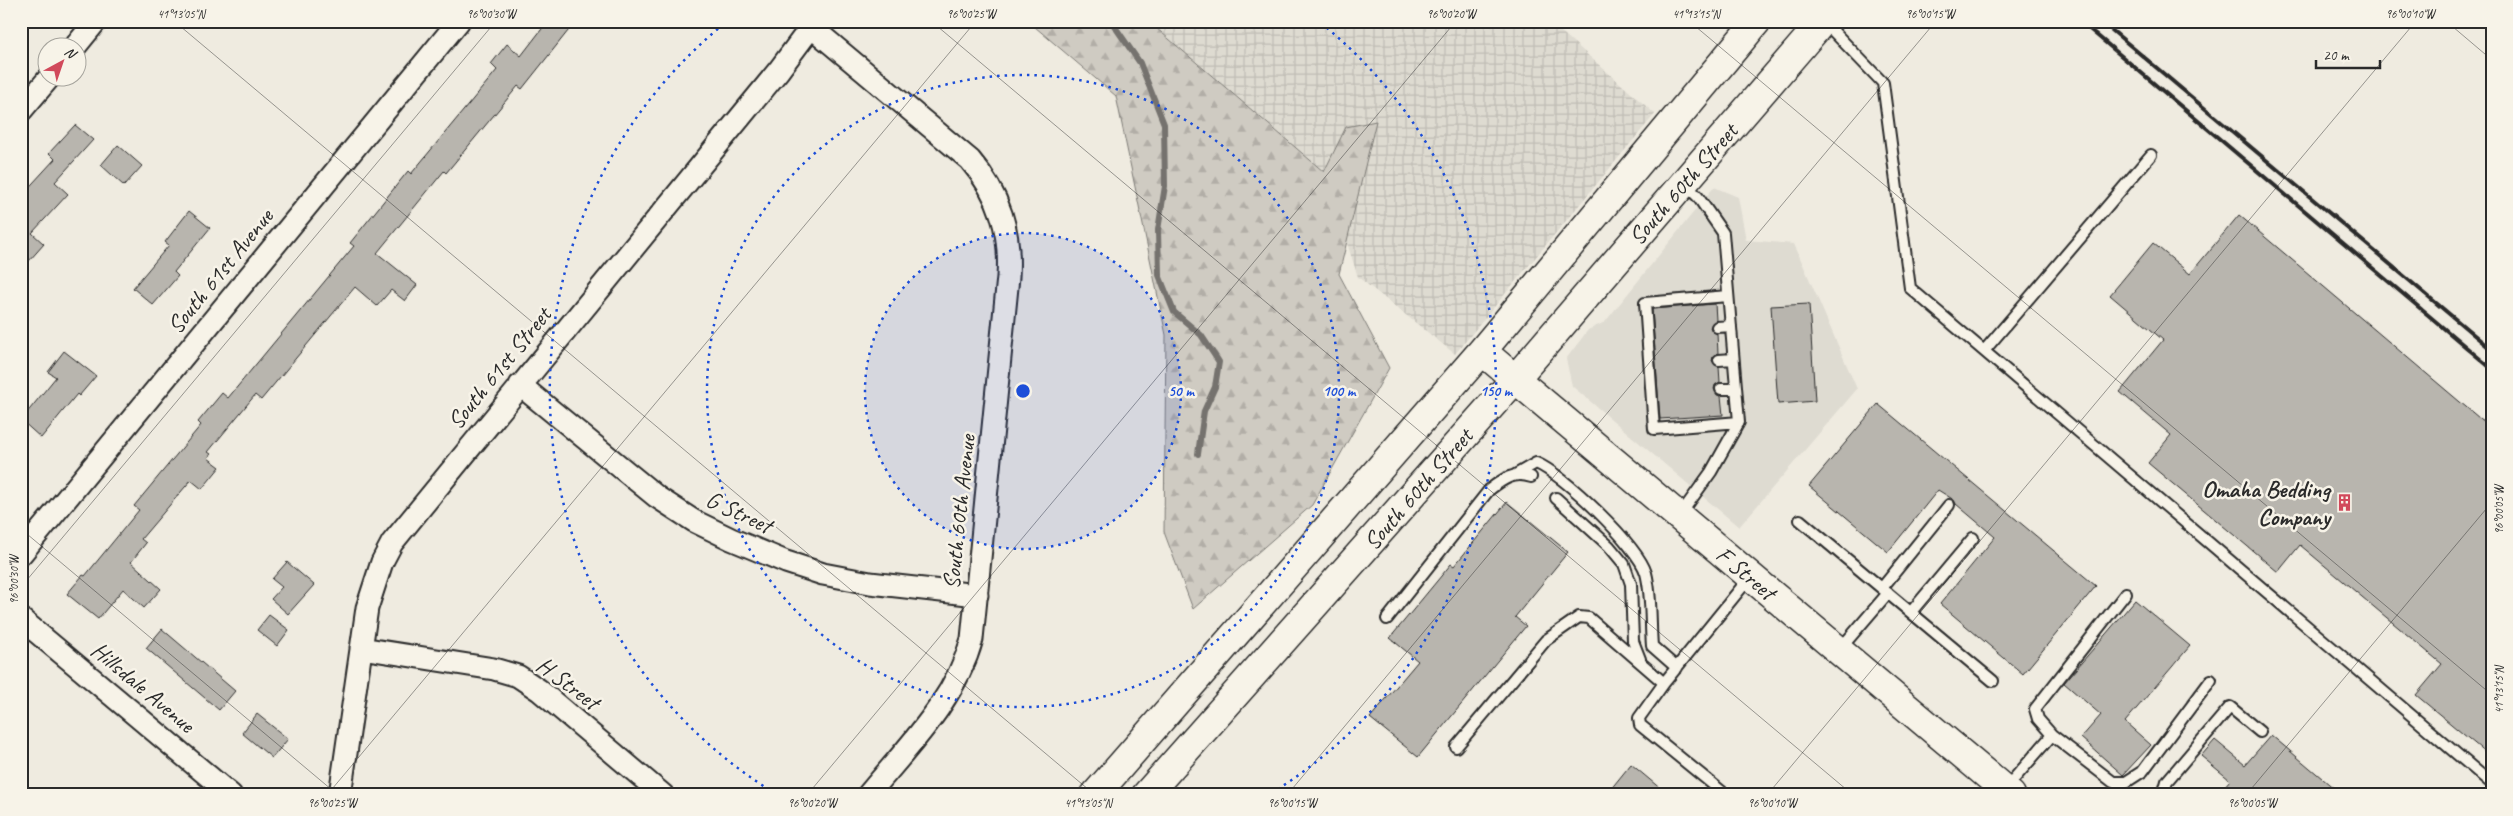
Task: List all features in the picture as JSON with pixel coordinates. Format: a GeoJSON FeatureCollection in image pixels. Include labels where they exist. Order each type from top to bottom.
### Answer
{"type":"FeatureCollection","features":[{"type":"Feature","properties":{"kind":"main road","name":"South 60th Street"},"geometry":{"type":"LineString","coordinates":[[1095,795],[1482,351],[1757,21]]}},
{"type":"Feature","properties":{"kind":"main road","name":"South 60th Street"},"geometry":{"type":"LineString","coordinates":[[1146,795],[1515,379],[1823,21]]}},
{"type":"Feature","properties":{"kind":"main road","name":"F Street"},"geometry":{"type":"LineString","coordinates":[[1482,351],[2005,793]]}},
{"type":"Feature","properties":{"kind":"street"},"geometry":{"type":"LineString","coordinates":[[82,38],[96,21]]}},
{"type":"Feature","properties":{"kind":"street","name":"South 61st Avenue"},"geometry":{"type":"LineString","coordinates":[[21,554],[459,21]]}},
{"type":"Feature","properties":{"kind":"street","name":"South 60th Avenue"},"geometry":{"type":"LineString","coordinates":[[808,24],[970,160],[990,187],[998,203],[1009,243],[1008,277],[977,595],[966,662],[952,691],[868,795]]}},
{"type":"Feature","properties":{"kind":"street","name":"South 61st Street"},"geometry":{"type":"LineString","coordinates":[[340,795],[361,648],[373,585],[392,543],[773,78],[808,24]]}},
{"type":"Feature","properties":{"kind":"street"},"geometry":{"type":"LineString","coordinates":[[21,111],[41,88]]}},
{"type":"Feature","properties":{"kind":"street","name":"G Street"},"geometry":{"type":"LineString","coordinates":[[520,385],[657,497],[694,521],[731,539],[786,562],[823,574],[870,583],[977,595]]}},
{"type":"Feature","properties":{"kind":"street","name":"Hillsdale Avenue"},"geometry":{"type":"LineString","coordinates":[[21,619],[230,795]]}},
{"type":"Feature","properties":{"kind":"street","name":"H Street"},"geometry":{"type":"LineString","coordinates":[[361,648],[494,669],[518,676],[539,690],[663,795]]}},
{"type":"Feature","properties":{"kind":"lane"},"geometry":{"type":"LineString","coordinates":[[1830,21],[1834,32],[1883,83],[1910,288],[2492,784]]}},
{"type":"Feature","properties":{"kind":"lane"},"geometry":{"type":"LineString","coordinates":[[1984,351],[2150,155]]}},
{"type":"Feature","properties":{"kind":"lane"},"geometry":{"type":"LineString","coordinates":[[1679,516],[1695,497],[1711,472],[1739,422],[1724,233],[1698,197],[1684,184]]}},
{"type":"Feature","properties":{"kind":"lane"},"geometry":{"type":"LineString","coordinates":[[1728,296],[1645,303],[1650,333],[1654,429],[1739,422]]}},
{"type":"Feature","properties":{"kind":"lane"},"geometry":{"type":"LineString","coordinates":[[1717,327],[1730,326]]}},
{"type":"Feature","properties":{"kind":"lane"},"geometry":{"type":"LineString","coordinates":[[1719,360],[1733,359]]}},
{"type":"Feature","properties":{"kind":"lane"},"geometry":{"type":"LineString","coordinates":[[1721,389],[1736,389]]}},
{"type":"Feature","properties":{"kind":"lane"},"geometry":{"type":"LineString","coordinates":[[1387,619],[1490,490],[1504,478],[1515,475],[1536,463],[1547,467],[1592,507],[1637,554],[1647,581],[1652,646],[1677,668]]}},
{"type":"Feature","properties":{"kind":"lane"},"geometry":{"type":"LineString","coordinates":[[1515,475],[1531,477]]}},
{"type":"Feature","properties":{"kind":"lane"},"geometry":{"type":"LineString","coordinates":[[1556,498],[1610,546],[1624,564],[1630,584],[1633,641],[1642,662]]}},
{"type":"Feature","properties":{"kind":"lane"},"geometry":{"type":"LineString","coordinates":[[1839,651],[1949,505]]}},
{"type":"Feature","properties":{"kind":"lane"},"geometry":{"type":"LineString","coordinates":[[1800,520],[1993,681]]}},
{"type":"Feature","properties":{"kind":"lane"},"geometry":{"type":"LineString","coordinates":[[1911,612],[1973,538]]}},
{"type":"Feature","properties":{"kind":"lane"},"geometry":{"type":"LineString","coordinates":[[1726,795],[1640,725],[1639,718],[1664,683],[1751,577]]}},
{"type":"Feature","properties":{"kind":"lane"},"geometry":{"type":"LineString","coordinates":[[2126,593],[2035,708],[2038,719],[2052,734],[2113,782],[2126,782],[2143,771],[2211,680]]}},
{"type":"Feature","properties":{"kind":"lane"},"geometry":{"type":"LineString","coordinates":[[1456,747],[1546,640],[1572,620],[1579,617],[1589,618],[1664,683]]}},
{"type":"Feature","properties":{"kind":"lane"},"geometry":{"type":"LineString","coordinates":[[2163,795],[2167,781],[2230,707],[2260,732]]}},
{"type":"Feature","properties":{"kind":"lane"},"geometry":{"type":"LineString","coordinates":[[2005,793],[2052,734]]}},
{"type":"Feature","properties":{"kind":"shaded area"},"geometry":{"type":"Polygon","coordinates":[[[1148,21],[1549,21],[1655,114],[1455,354],[1358,277],[1324,172],[1148,21]]]}},
{"type":"Feature","properties":{"kind":"shaded area"},"geometry":{"type":"Polygon","coordinates":[[[1714,187],[1738,197],[1746,240],[1794,244],[1857,389],[1739,527],[1572,386],[1566,359],[1588,330],[1605,322],[1714,187]]]}},
{"type":"Feature","properties":{"kind":"green space"},"geometry":{"type":"Polygon","coordinates":[[[1028,21],[1148,21],[1324,172],[1346,127],[1376,121],[1339,274],[1389,368],[1312,505],[1193,609],[1164,532],[1166,335],[1116,96],[1028,21]]]}},
{"type":"Feature","properties":{"kind":"building"},"geometry":{"type":"Polygon","coordinates":[[[548,21],[576,21],[522,89],[518,86],[446,173],[444,171],[377,253],[417,285],[405,301],[391,290],[377,306],[355,287],[261,400],[255,395],[208,452],[211,454],[208,458],[220,467],[202,489],[191,480],[141,539],[146,543],[131,562],[161,589],[144,608],[123,589],[98,619],[67,594],[83,575],[85,576],[139,510],[134,506],[201,425],[198,422],[222,393],[228,398],[354,246],[350,243],[408,171],[411,174],[497,70],[491,64],[507,44],[521,56],[548,21]]]}},
{"type":"Feature","properties":{"kind":"building"},"geometry":{"type":"Polygon","coordinates":[[[75,125],[93,140],[55,182],[68,194],[32,233],[44,244],[21,270],[21,196],[55,159],[49,153],[75,125]]]}},
{"type":"Feature","properties":{"kind":"building"},"geometry":{"type":"Polygon","coordinates":[[[118,145],[142,166],[124,186],[101,165],[118,145]]]}},
{"type":"Feature","properties":{"kind":"building"},"geometry":{"type":"Polygon","coordinates":[[[189,211],[210,228],[174,272],[178,276],[153,305],[133,288],[169,245],[165,242],[189,211]]]}},
{"type":"Feature","properties":{"kind":"building","name":"Omaha Bedding Company"},"geometry":{"type":"Polygon","coordinates":[[[2239,215],[2492,429],[2492,758],[2416,695],[2442,664],[2300,545],[2278,572],[2148,463],[2171,435],[2120,392],[2163,340],[2110,295],[2153,243],[2190,274],[2239,215]]]}},
{"type":"Feature","properties":{"kind":"building"},"geometry":{"type":"Polygon","coordinates":[[[1715,304],[1716,320],[1710,327],[1717,334],[1718,353],[1713,357],[1712,361],[1719,367],[1720,382],[1715,385],[1714,389],[1717,395],[1721,396],[1723,415],[1660,419],[1652,309],[1715,304]]]}},
{"type":"Feature","properties":{"kind":"building"},"geometry":{"type":"Polygon","coordinates":[[[1809,304],[1815,401],[1778,404],[1771,306],[1809,304]]]}},
{"type":"Feature","properties":{"kind":"building"},"geometry":{"type":"Polygon","coordinates":[[[64,351],[96,376],[79,396],[77,394],[41,438],[21,420],[56,377],[48,372],[64,351]]]}},
{"type":"Feature","properties":{"kind":"building"},"geometry":{"type":"Polygon","coordinates":[[[1878,404],[2096,586],[2023,674],[1940,604],[1995,537],[1956,504],[1954,500],[1938,490],[1888,552],[1809,486],[1878,404]]]}},
{"type":"Feature","properties":{"kind":"building"},"geometry":{"type":"Polygon","coordinates":[[[1507,502],[1568,552],[1515,617],[1526,626],[1418,757],[1370,718],[1418,661],[1390,638],[1451,564],[1454,566],[1507,502]]]}},
{"type":"Feature","properties":{"kind":"building"},"geometry":{"type":"Polygon","coordinates":[[[287,562],[314,585],[288,614],[271,599],[282,587],[272,579],[287,562]]]}},
{"type":"Feature","properties":{"kind":"building"},"geometry":{"type":"Polygon","coordinates":[[[2135,600],[2190,646],[2125,722],[2151,745],[2123,775],[2081,738],[2101,715],[2064,683],[2135,600]]]}},
{"type":"Feature","properties":{"kind":"building"},"geometry":{"type":"Polygon","coordinates":[[[269,615],[289,630],[277,646],[257,630],[269,615]]]}},
{"type":"Feature","properties":{"kind":"building"},"geometry":{"type":"Polygon","coordinates":[[[162,629],[235,691],[219,710],[146,648],[162,629]]]}},
{"type":"Feature","properties":{"kind":"building"},"geometry":{"type":"Polygon","coordinates":[[[257,714],[288,739],[272,758],[242,733],[257,714]]]}},
{"type":"Feature","properties":{"kind":"building"},"geometry":{"type":"Polygon","coordinates":[[[2271,735],[2342,795],[2217,795],[2230,780],[2201,756],[2215,740],[2245,765],[2271,735]]]}},
{"type":"Feature","properties":{"kind":"building"},"geometry":{"type":"Polygon","coordinates":[[[1631,764],[1668,795],[1606,795],[1631,764]]]}},
{"type":"Feature","properties":{"kind":"waterway"},"geometry":{"type":"LineString","coordinates":[[1111,21],[1140,63],[1164,124],[1165,186],[1158,230],[1159,275],[1174,312],[1201,335],[1219,362],[1215,387],[1204,411],[1198,454]]}},
{"type":"Feature","properties":{"kind":"railway"},"geometry":{"type":"LineString","coordinates":[[2080,21],[2492,369]]}},
{"type":"Feature","properties":{"kind":"railway"},"geometry":{"type":"LineString","coordinates":[[2101,21],[2492,350]]}},
{"type":"Feature","properties":{"kind":"place","name":"Omaha Bedding Company"},"geometry":{"type":"Point","coordinates":[2344,503]}}]}
